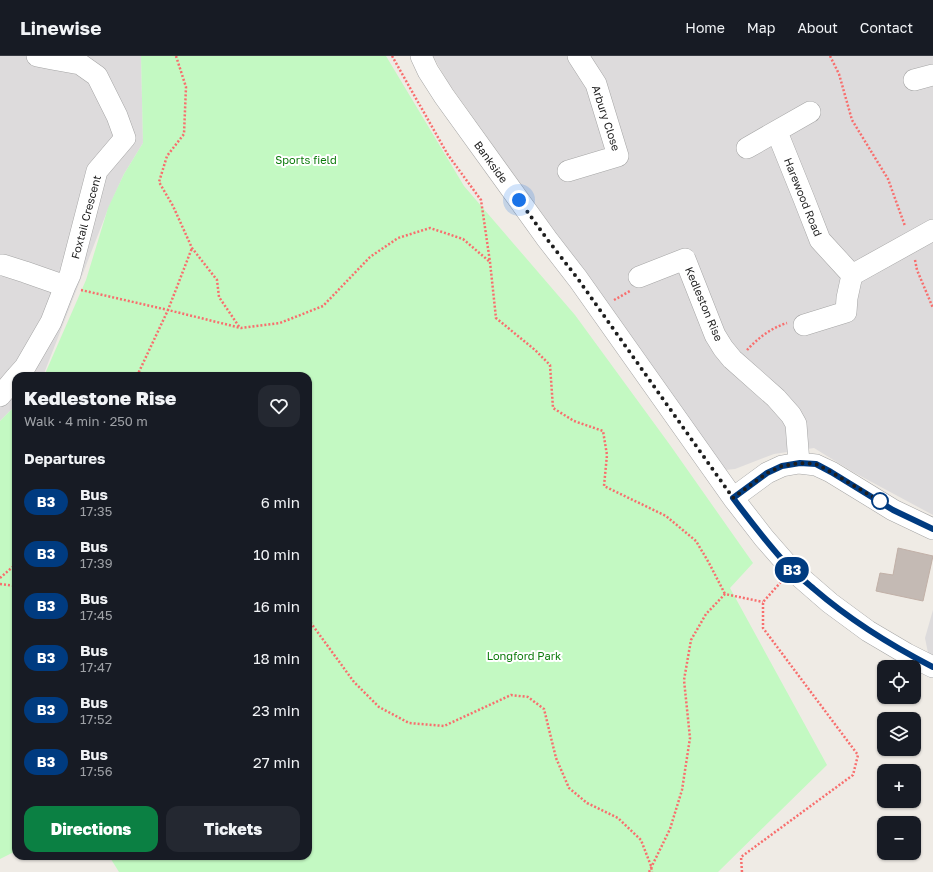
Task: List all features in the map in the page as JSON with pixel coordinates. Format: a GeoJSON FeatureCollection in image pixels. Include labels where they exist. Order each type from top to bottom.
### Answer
{"type":"FeatureCollection","features":[{"type":"Feature","properties":{"kind":"street","name":"Foxtail Crescent"},"geometry":{"type":"LineString","coordinates":[[20,372],[25,367],[51,322],[70,275],[97,171],[125,138],[117,116],[97,76],[80,64],[37,56]]}},
{"type":"Feature","properties":{"kind":"street","name":"Bankside"},"geometry":{"type":"LineString","coordinates":[[421,56],[444,96],[547,239],[578,279],[733,498],[764,538],[792,570],[830,602],[868,631],[933,667]]}},
{"type":"Feature","properties":{"kind":"street","name":"Arbury Close"},"geometry":{"type":"LineString","coordinates":[[568,171],[618,156],[596,84],[578,56]]}},
{"type":"Feature","properties":{"kind":"street"},"geometry":{"type":"LineString","coordinates":[[747,148],[810,112]]}},
{"type":"Feature","properties":{"kind":"street","name":"Harewood Road"},"geometry":{"type":"LineString","coordinates":[[777,132],[820,240],[852,275]]}},
{"type":"Feature","properties":{"kind":"street"},"geometry":{"type":"LineString","coordinates":[[804,325],[850,320],[847,298],[852,275],[933,230]]}},
{"type":"Feature","properties":{"kind":"street","name":"Kedleston Rise"},"geometry":{"type":"LineString","coordinates":[[639,277],[685,259],[715,335],[723,348],[736,362],[776,398],[796,424],[800,463]]}},
{"type":"Feature","properties":{"kind":"street"},"geometry":{"type":"LineString","coordinates":[[0,265],[65,286]]}},
{"type":"Feature","properties":{"kind":"street"},"geometry":{"type":"LineString","coordinates":[[733,498],[767,473],[782,466],[800,463],[816,464],[893,510],[933,529]]}},
{"type":"Feature","properties":{"kind":"path"},"geometry":{"type":"LineString","coordinates":[[176,56],[186,87],[184,134],[167,156],[159,182],[173,206],[192,248],[217,280],[219,297],[241,328]]}},
{"type":"Feature","properties":{"kind":"path"},"geometry":{"type":"LineString","coordinates":[[392,56],[448,155],[481,200],[496,318],[550,364],[553,408],[574,422],[603,431],[607,455],[604,486],[666,516],[696,541],[726,594],[763,602]]}},
{"type":"Feature","properties":{"kind":"path"},"geometry":{"type":"LineString","coordinates":[[830,56],[839,74],[852,120],[888,179],[911,242],[917,270],[933,308]]}},
{"type":"Feature","properties":{"kind":"path"},"geometry":{"type":"LineString","coordinates":[[65,286],[241,328],[280,323],[323,306],[370,257],[398,238],[430,228],[463,239],[490,262]]}},
{"type":"Feature","properties":{"kind":"path"},"geometry":{"type":"LineString","coordinates":[[139,372],[168,310],[192,248]]}},
{"type":"Feature","properties":{"kind":"path"},"geometry":{"type":"LineString","coordinates":[[599,309],[638,285],[639,277]]}},
{"type":"Feature","properties":{"kind":"path"},"geometry":{"type":"LineString","coordinates":[[736,362],[763,335],[779,325],[798,319],[804,325]]}},
{"type":"Feature","properties":{"kind":"path"},"geometry":{"type":"LineString","coordinates":[[0,578],[12,568]]}},
{"type":"Feature","properties":{"kind":"path"},"geometry":{"type":"LineString","coordinates":[[742,872],[741,857],[853,775],[858,755],[763,628],[763,602],[792,570]]}},
{"type":"Feature","properties":{"kind":"path"},"geometry":{"type":"LineString","coordinates":[[0,584],[12,586]]}},
{"type":"Feature","properties":{"kind":"path"},"geometry":{"type":"LineString","coordinates":[[650,872],[651,866],[670,829],[682,790],[690,738],[684,680],[691,640],[706,614],[726,594]]}},
{"type":"Feature","properties":{"kind":"path"},"geometry":{"type":"LineString","coordinates":[[312,624],[354,682],[379,707],[409,723],[444,726],[511,695],[528,697],[544,710],[556,758],[569,788],[587,803],[618,818],[641,840],[651,866]]}},
{"type":"Feature","properties":{"kind":"shaded area"},"geometry":{"type":"Polygon","coordinates":[[[0,56],[141,56],[143,143],[124,174],[108,209],[45,372],[12,372],[12,409],[0,421],[0,56]]]}},
{"type":"Feature","properties":{"kind":"shaded area"},"geometry":{"type":"Polygon","coordinates":[[[433,56],[933,56],[933,515],[853,472],[814,448],[774,454],[735,469],[725,470],[447,81],[433,56]]]}},
{"type":"Feature","properties":{"kind":"shaded area"},"geometry":{"type":"Polygon","coordinates":[[[933,610],[933,655],[928,653],[925,638],[933,610]]]}},
{"type":"Feature","properties":{"kind":"green space","name":"Longford Park"},"geometry":{"type":"Polygon","coordinates":[[[141,56],[386,56],[464,186],[575,315],[670,445],[753,563],[730,588],[827,765],[718,872],[119,872],[112,860],[312,860],[312,372],[46,372],[86,280],[108,208],[124,174],[143,143],[141,56]]]}},
{"type":"Feature","properties":{"kind":"green space"},"geometry":{"type":"Polygon","coordinates":[[[12,409],[12,853],[0,859],[0,421],[12,409]]]}},
{"type":"Feature","properties":{"kind":"building"},"geometry":{"type":"Polygon","coordinates":[[[898,548],[933,556],[923,601],[876,591],[880,573],[893,575],[898,548]]]}},
{"type":"Feature","properties":{"kind":"bus line","name":"B3"},"geometry":{"type":"LineString","coordinates":[[933,529],[893,510],[816,464],[800,463],[782,466],[767,473],[733,498],[764,538],[792,570],[868,631],[933,667]]}},
{"type":"Feature","properties":{"kind":"route"},"geometry":{"type":"LineString","coordinates":[[519,200],[578,279],[733,498],[767,473],[782,466],[800,463],[816,464],[881,502],[880,501]]}},
{"type":"Feature","properties":{"kind":"park label","name":"Sports field"},"geometry":{"type":"Point","coordinates":[306,160]}}]}
